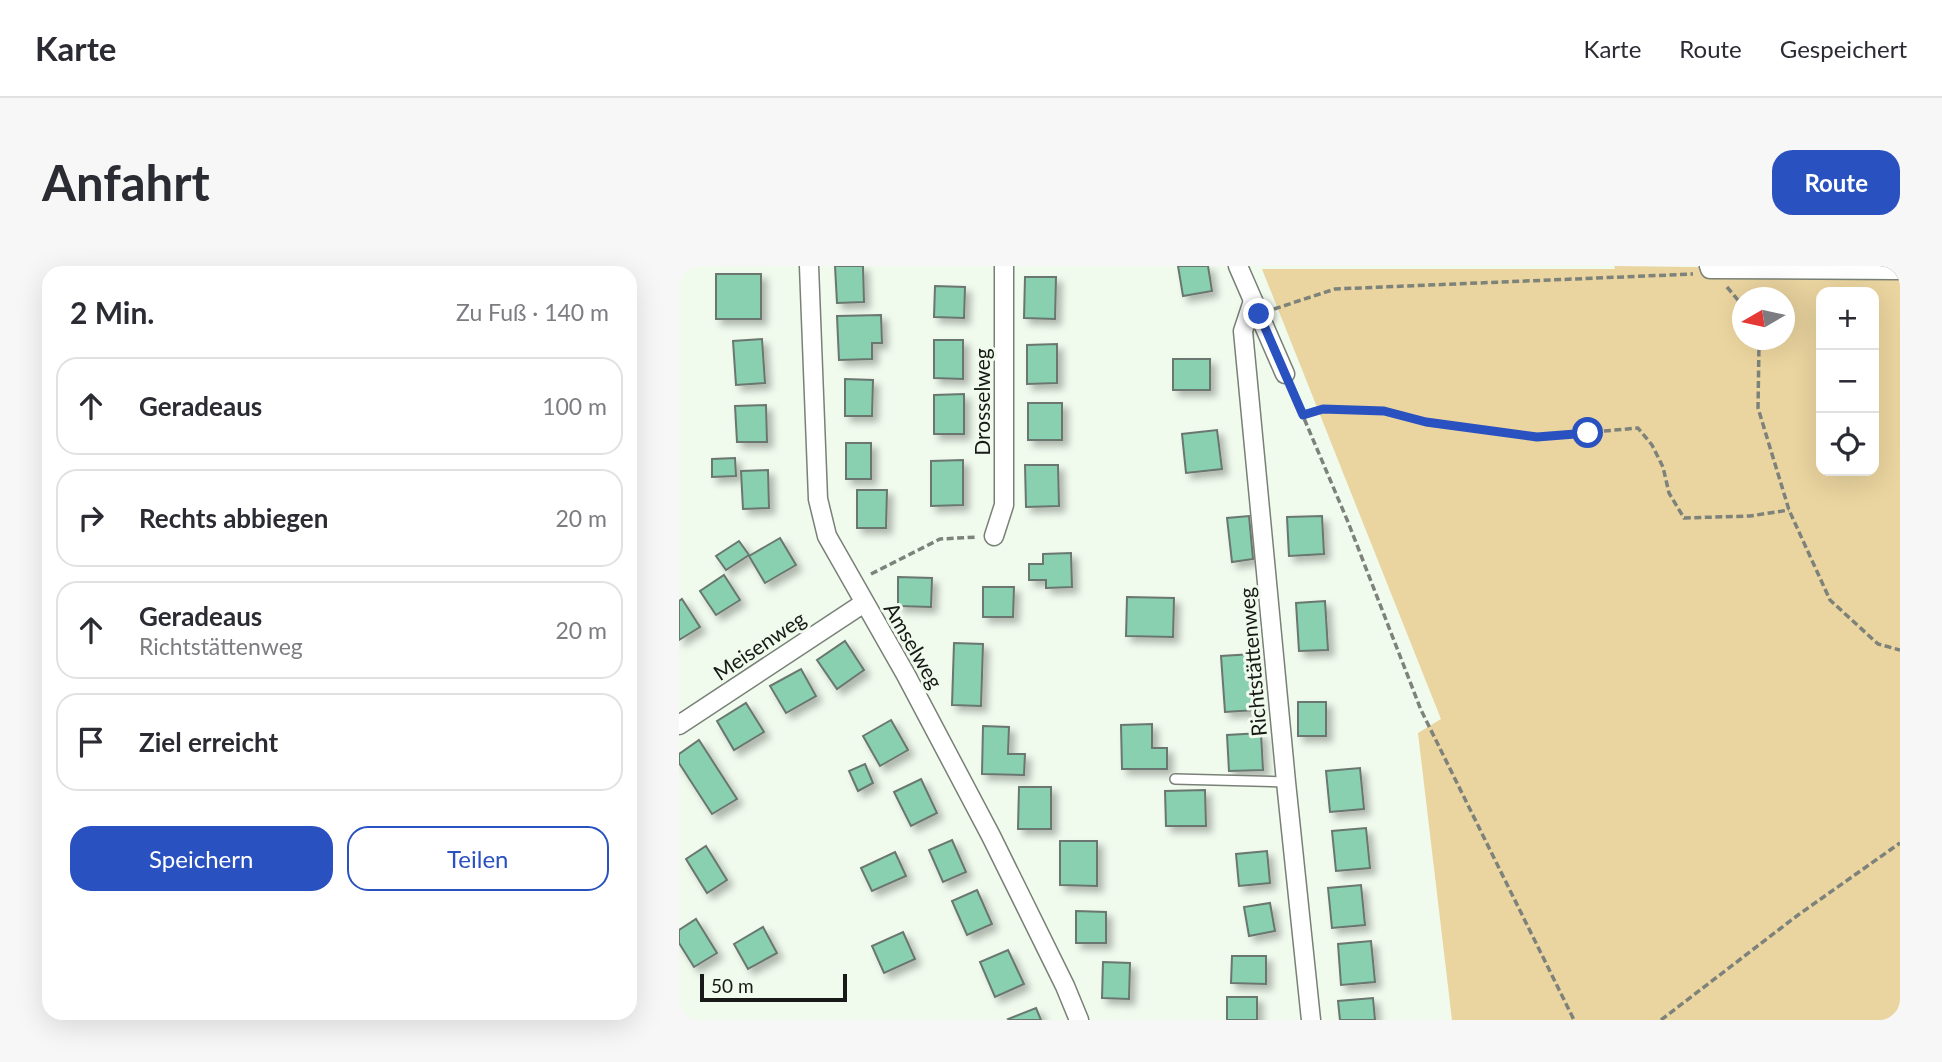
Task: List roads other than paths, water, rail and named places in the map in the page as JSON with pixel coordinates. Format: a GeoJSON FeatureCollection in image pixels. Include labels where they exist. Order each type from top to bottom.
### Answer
{"type":"FeatureCollection","features":[{"type":"Feature","properties":{"kind":"street","name":"Amselweg"},"geometry":{"type":"LineString","coordinates":[[809,266],[818,499],[827,536],[906,675],[991,836],[1079,1020]]}},
{"type":"Feature","properties":{"kind":"street","name":"Drosselweg"},"geometry":{"type":"LineString","coordinates":[[994,536],[1004,505],[1004,266]]}},
{"type":"Feature","properties":{"kind":"street"},"geometry":{"type":"LineString","coordinates":[[1238,266],[1285,374]]}},
{"type":"Feature","properties":{"kind":"street"},"geometry":{"type":"LineString","coordinates":[[1709,267],[1900,270]]}},
{"type":"Feature","properties":{"kind":"street","name":"Richtstättenweg"},"geometry":{"type":"LineString","coordinates":[[1256,307],[1243,331],[1311,1020]]}},
{"type":"Feature","properties":{"kind":"street","name":"Meisenweg"},"geometry":{"type":"LineString","coordinates":[[679,725],[864,603]]}},
{"type":"Feature","properties":{"kind":"lane"},"geometry":{"type":"LineString","coordinates":[[1175,779],[1286,782]]}}]}
